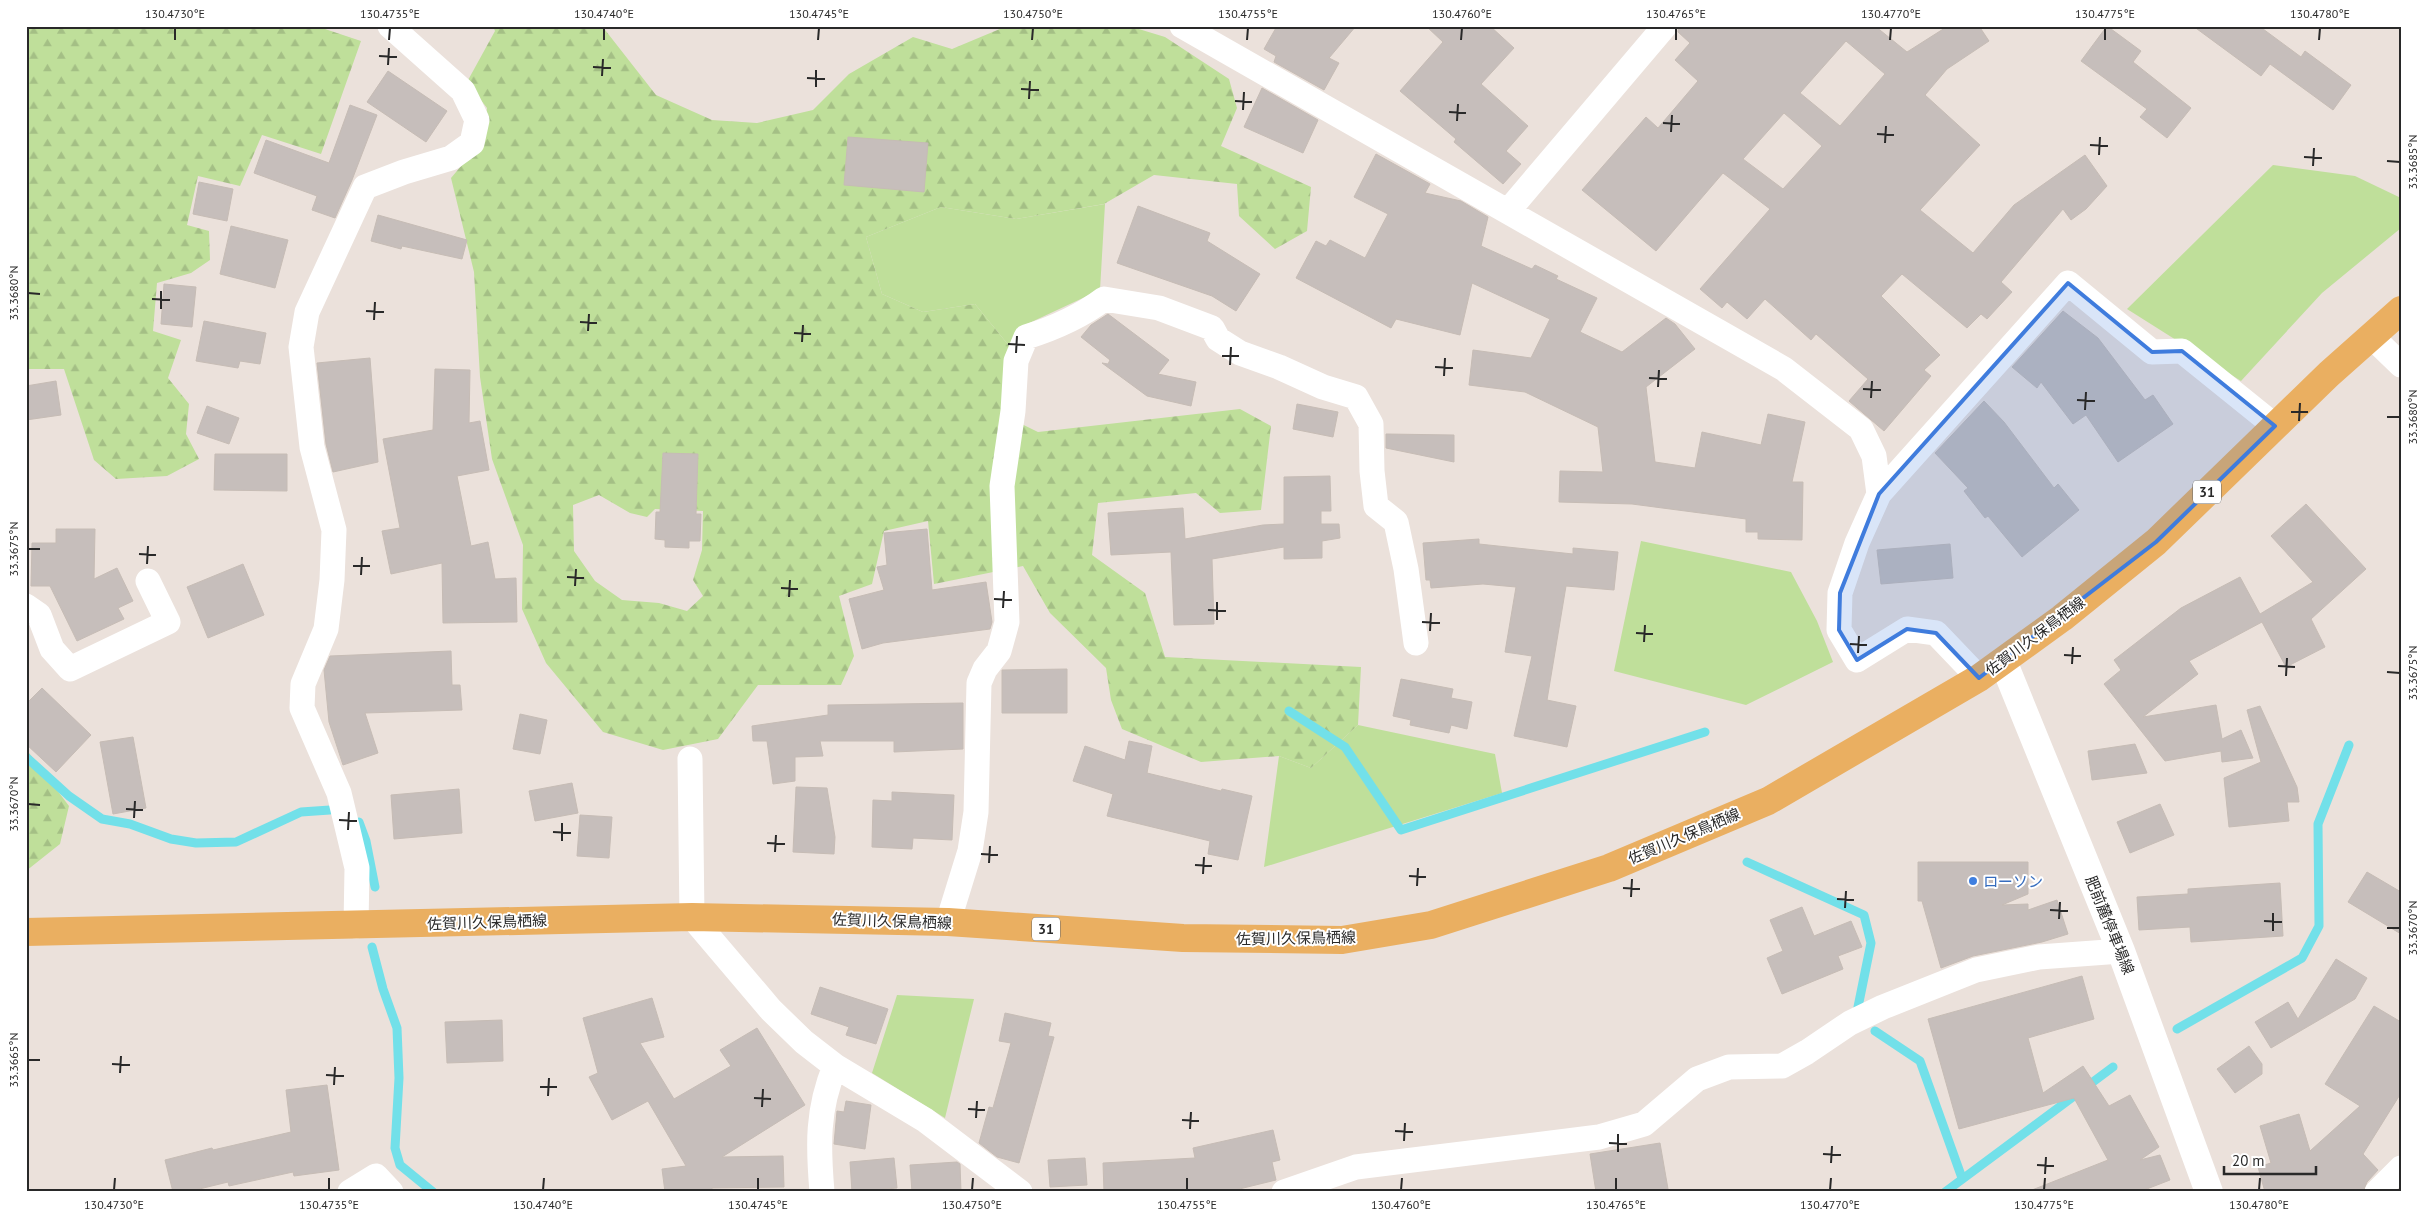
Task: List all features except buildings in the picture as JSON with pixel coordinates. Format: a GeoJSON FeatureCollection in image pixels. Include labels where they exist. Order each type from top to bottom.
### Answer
{"type":"FeatureCollection","features":[{"type":"Feature","properties":{"kind":"main road","name":"佐賀川久保鳥栖線"},"geometry":{"type":"LineString","coordinates":[[26,932],[692,917],[948,922],[1183,938],[1342,940],[1431,925],[1609,868],[1768,801],[1979,678],[2062,618],[2156,542],[2275,426],[2401,310]]}},
{"type":"Feature","properties":{"kind":"main road","name":"肥前麓停車場線"},"geometry":{"type":"LineString","coordinates":[[2003,661],[2121,951],[2209,1192]]}},
{"type":"Feature","properties":{"kind":"street"},"geometry":{"type":"LineString","coordinates":[[356,926],[357,868],[339,793],[302,708],[304,684],[326,629],[332,580],[334,530],[312,447],[300,347],[307,312],[365,188],[404,172],[451,158],[472,143],[477,120],[463,91],[390,26]]}},
{"type":"Feature","properties":{"kind":"street"},"geometry":{"type":"LineString","coordinates":[[1182,26],[1508,210],[1784,369],[1861,429],[1874,456],[1879,494]]}},
{"type":"Feature","properties":{"kind":"street"},"geometry":{"type":"LineString","coordinates":[[1508,210],[1665,26]]}},
{"type":"Feature","properties":{"kind":"street"},"geometry":{"type":"LineString","coordinates":[[1979,678],[1936,633],[1907,629],[1857,660],[1839,630],[1840,593],[1857,543],[1879,494],[2068,283],[2152,352],[2182,351],[2275,426]]}},
{"type":"Feature","properties":{"kind":"street"},"geometry":{"type":"LineString","coordinates":[[948,922],[970,851],[976,812],[979,683],[985,669],[999,651],[1007,622],[1002,486],[1013,410],[1016,361],[1026,337],[1049,330],[1083,314],[1104,299],[1160,308],[1212,328],[1218,339],[1240,353],[1279,367],[1324,388],[1356,397],[1371,424],[1372,471],[1376,506],[1396,522],[1406,569],[1416,643]]}},
{"type":"Feature","properties":{"kind":"street"},"geometry":{"type":"LineString","coordinates":[[2372,336],[2401,365]]}},
{"type":"Feature","properties":{"kind":"street"},"geometry":{"type":"LineString","coordinates":[[26,606],[39,614],[52,649],[70,669],[168,622],[148,581]]}},
{"type":"Feature","properties":{"kind":"street"},"geometry":{"type":"LineString","coordinates":[[690,759],[692,917],[772,1010],[804,1042],[835,1066],[925,1120],[1020,1192]]}},
{"type":"Feature","properties":{"kind":"street"},"geometry":{"type":"LineString","coordinates":[[1284,1192],[1356,1167],[1608,1135],[1644,1124],[1697,1079],[1729,1067],[1782,1066],[1807,1052],[1850,1023],[1882,1007],[1976,970],[2039,956],[2121,951]]}},
{"type":"Feature","properties":{"kind":"street"},"geometry":{"type":"LineString","coordinates":[[822,1192],[818,1142],[825,1090],[835,1066]]}},
{"type":"Feature","properties":{"kind":"street"},"geometry":{"type":"LineString","coordinates":[[2377,1192],[2401,1168]]}},
{"type":"Feature","properties":{"kind":"street"},"geometry":{"type":"LineString","coordinates":[[350,1192],[376,1176],[391,1192]]}},
{"type":"Feature","properties":{"kind":"highlighted area"},"geometry":{"type":"Polygon","coordinates":[[[2068,283],[2152,352],[2182,351],[2275,426],[2156,542],[1979,678],[1936,633],[1907,629],[1857,660],[1839,630],[1840,593],[1879,494],[2068,283]]]}},
{"type":"Feature","properties":{"kind":"green space"},"geometry":{"type":"Polygon","coordinates":[[[26,26],[316,26],[361,41],[321,154],[262,135],[240,186],[198,176],[187,225],[209,231],[210,260],[191,273],[157,283],[153,331],[181,340],[168,378],[189,404],[186,434],[199,459],[167,476],[116,479],[94,460],[64,369],[26,369],[26,26]]]}},
{"type":"Feature","properties":{"kind":"green space"},"geometry":{"type":"Polygon","coordinates":[[[493,26],[602,26],[656,95],[712,120],[757,123],[813,110],[849,74],[913,37],[952,49],[1007,26],[1129,26],[1165,37],[1229,79],[1237,108],[1221,146],[1311,187],[1307,231],[1275,249],[1239,216],[1237,184],[1154,175],[1104,204],[1016,219],[941,207],[866,237],[882,294],[923,312],[975,304],[1010,347],[1005,416],[1038,432],[1240,409],[1271,426],[1261,510],[1220,513],[1196,493],[1098,503],[1092,555],[1145,593],[1165,657],[1361,667],[1358,725],[1311,768],[1279,756],[1201,762],[1122,729],[1111,700],[1106,668],[1050,613],[1023,566],[934,584],[928,521],[884,531],[872,584],[839,596],[854,656],[841,685],[758,685],[718,739],[663,750],[603,732],[546,663],[522,609],[523,545],[492,459],[480,377],[474,272],[451,178],[483,140],[487,108],[467,82],[495,31],[493,26]],[[599,495],[573,505],[574,551],[595,581],[622,600],[659,603],[687,611],[703,596],[693,580],[702,550],[703,511],[655,509],[647,517],[630,513],[599,495]]]}},
{"type":"Feature","properties":{"kind":"green space"},"geometry":{"type":"Polygon","coordinates":[[[2273,165],[2355,176],[2401,198],[2401,228],[2322,293],[2241,381],[2127,309],[2273,165]]]}},
{"type":"Feature","properties":{"kind":"green space"},"geometry":{"type":"Polygon","coordinates":[[[1105,204],[1100,290],[1025,325],[1010,347],[975,304],[923,312],[882,294],[866,237],[941,207],[1016,219],[1105,204]]]}},
{"type":"Feature","properties":{"kind":"green space"},"geometry":{"type":"Polygon","coordinates":[[[1641,541],[1791,572],[1817,621],[1833,662],[1746,705],[1614,671],[1641,541]]]}},
{"type":"Feature","properties":{"kind":"green space"},"geometry":{"type":"Polygon","coordinates":[[[1358,725],[1495,754],[1502,793],[1264,867],[1279,756],[1311,768],[1358,725]]]}},
{"type":"Feature","properties":{"kind":"green space"},"geometry":{"type":"Polygon","coordinates":[[[26,749],[69,806],[60,844],[26,871],[26,749]]]}},
{"type":"Feature","properties":{"kind":"green space"},"geometry":{"type":"Polygon","coordinates":[[[897,995],[974,999],[945,1118],[872,1073],[897,995]]]}},
{"type":"Feature","properties":{"kind":"waterway"},"geometry":{"type":"LineString","coordinates":[[1289,711],[1345,747],[1401,830],[1705,732]]}},
{"type":"Feature","properties":{"kind":"waterway"},"geometry":{"type":"LineString","coordinates":[[2177,1029],[2302,958],[2319,926],[2318,824],[2349,745]]}},
{"type":"Feature","properties":{"kind":"waterway"},"geometry":{"type":"LineString","coordinates":[[26,757],[69,796],[102,819],[130,824],[171,839],[196,843],[236,842],[301,812],[330,810]]}},
{"type":"Feature","properties":{"kind":"waterway"},"geometry":{"type":"LineString","coordinates":[[359,822],[366,841],[375,887]]}},
{"type":"Feature","properties":{"kind":"waterway"},"geometry":{"type":"LineString","coordinates":[[1747,862],[1864,915],[1871,943],[1858,1007]]}},
{"type":"Feature","properties":{"kind":"waterway"},"geometry":{"type":"LineString","coordinates":[[372,947],[383,989],[397,1028],[399,1078],[395,1148],[400,1165],[433,1192]]}},
{"type":"Feature","properties":{"kind":"waterway"},"geometry":{"type":"LineString","coordinates":[[1875,1031],[1920,1061],[1962,1178]]}},
{"type":"Feature","properties":{"kind":"waterway"},"geometry":{"type":"LineString","coordinates":[[1945,1192],[2113,1067]]}},
{"type":"Feature","properties":{"kind":"place","name":"ローソン"},"geometry":{"type":"Point","coordinates":[1973,881]}}]}
